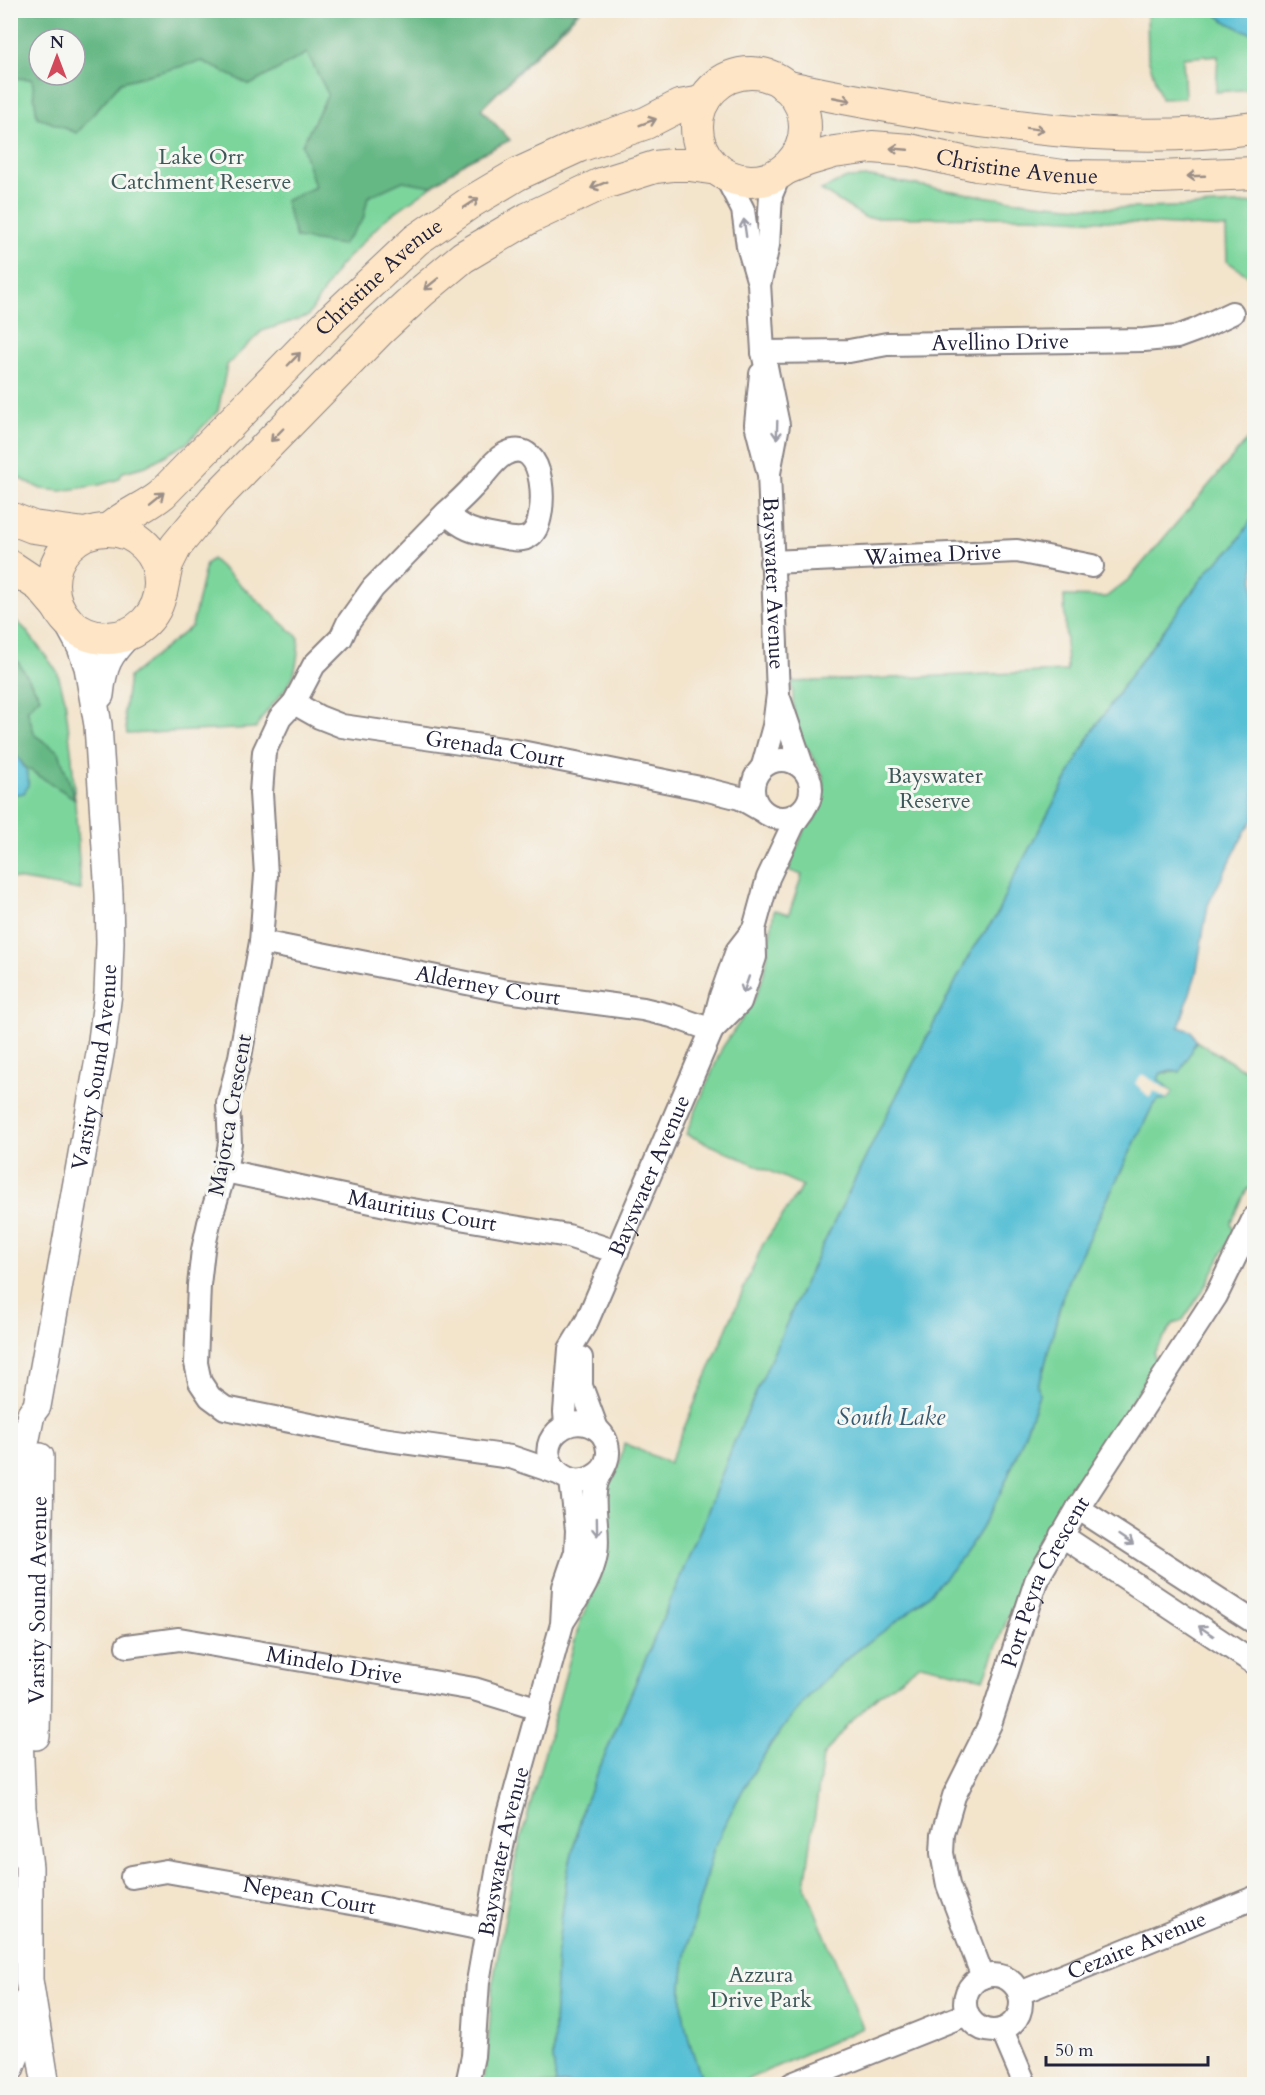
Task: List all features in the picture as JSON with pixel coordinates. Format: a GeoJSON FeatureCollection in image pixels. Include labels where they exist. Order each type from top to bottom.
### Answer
{"type":"FeatureCollection","features":[{"type":"Feature","properties":{"kind":"main road","name":"Christine Avenue"},"geometry":{"type":"LineString","coordinates":[[97,532],[137,512],[162,494],[332,319],[416,240],[471,202],[518,174],[579,146],[664,115],[680,106],[703,102],[721,82],[739,75],[758,74],[770,77],[785,86],[846,100],[1046,130],[1126,136],[1193,135],[1254,128]]}},
{"type":"Feature","properties":{"kind":"main road"},"geometry":{"type":"LineString","coordinates":[[782,171],[795,158],[802,143],[805,128],[796,97],[785,86]]}},
{"type":"Feature","properties":{"kind":"main road"},"geometry":{"type":"LineString","coordinates":[[703,102],[697,120],[698,138],[704,155],[721,172]]}},
{"type":"Feature","properties":{"kind":"main road","name":"Christine Avenue"},"geometry":{"type":"LineString","coordinates":[[161,593],[167,564],[176,546],[214,500],[421,291],[463,257],[530,218],[600,184],[655,167],[672,165],[690,165],[721,172],[739,180],[753,181],[767,179],[807,160],[834,152],[872,147],[910,150],[976,165],[1064,176],[1159,177],[1254,172]]}},
{"type":"Feature","properties":{"kind":"main road"},"geometry":{"type":"LineString","coordinates":[[10,518],[33,527],[127,534],[143,543],[154,557],[161,575],[161,593],[155,610],[144,624],[129,634],[113,638],[97,638],[81,633],[40,586],[10,566]]}},
{"type":"Feature","properties":{"kind":"main road"},"geometry":{"type":"LineString","coordinates":[[63,615],[52,591],[53,575],[58,559],[68,546],[97,532]]}},
{"type":"Feature","properties":{"kind":"street","name":"Bayswater Avenue"},"geometry":{"type":"LineString","coordinates":[[759,283],[768,245],[771,195],[782,171]]}},
{"type":"Feature","properties":{"kind":"street","name":"Bayswater Avenue"},"geometry":{"type":"LineString","coordinates":[[566,1425],[567,1368],[570,1349],[587,1321],[712,1030],[737,951],[754,929],[768,878],[771,844],[766,813],[756,803],[752,785],[762,767],[771,736],[778,694],[769,473],[756,424],[764,352],[759,283],[749,250],[743,210],[721,172]]}},
{"type":"Feature","properties":{"kind":"street","name":"Avellino Drive"},"geometry":{"type":"LineString","coordinates":[[764,352],[849,351],[887,344],[1144,340],[1177,337],[1232,313]]}},
{"type":"Feature","properties":{"kind":"street","name":"Majorca Crescent"},"geometry":{"type":"LineString","coordinates":[[446,513],[460,525],[475,532],[521,539],[531,536],[538,527],[541,515],[540,482],[538,468],[533,457],[522,451],[507,453],[497,460],[474,487],[446,513],[373,588],[348,623],[341,638],[314,665],[294,703],[280,718],[264,752],[261,794],[266,875],[261,942],[240,1057],[228,1103],[230,1143],[225,1171],[203,1250],[196,1363],[200,1382],[210,1397],[225,1408],[375,1438],[511,1457],[564,1477]]}},
{"type":"Feature","properties":{"kind":"street","name":"Waimea Drive"},"geometry":{"type":"LineString","coordinates":[[771,562],[1017,551],[1092,566]]}},
{"type":"Feature","properties":{"kind":"street","name":"Varsity Sound Avenue"},"geometry":{"type":"LineString","coordinates":[[10,2068],[18,2051],[29,1980],[29,1867],[35,1810],[17,1603],[38,1504],[43,1418],[37,1406],[99,1059],[108,993],[109,894],[98,725],[88,667],[81,647],[63,615]]}},
{"type":"Feature","properties":{"kind":"street","name":"Varsity Sound Avenue"},"geometry":{"type":"LineString","coordinates":[[98,725],[104,666],[112,650],[129,634]]}},
{"type":"Feature","properties":{"kind":"street","name":"Bayswater Avenue"},"geometry":{"type":"LineString","coordinates":[[768,878],[794,824],[809,801],[811,784],[803,768],[778,694]]}},
{"type":"Feature","properties":{"kind":"street","name":"Grenada Court"},"geometry":{"type":"LineString","coordinates":[[294,703],[319,717],[342,726],[516,751],[700,788],[740,798],[766,813]]}},
{"type":"Feature","properties":{"kind":"street"},"geometry":{"type":"LineString","coordinates":[[762,767],[779,759],[796,763],[803,768]]}},
{"type":"Feature","properties":{"kind":"street","name":"Grenada Court"},"geometry":{"type":"LineString","coordinates":[[700,788],[736,781],[762,767]]}},
{"type":"Feature","properties":{"kind":"street"},"geometry":{"type":"LineString","coordinates":[[766,813],[788,818],[804,809]]}},
{"type":"Feature","properties":{"kind":"street","name":"Alderney Court"},"geometry":{"type":"LineString","coordinates":[[261,942],[507,991],[643,1009],[712,1030]]}},
{"type":"Feature","properties":{"kind":"street","name":"Mauritius Court"},"geometry":{"type":"LineString","coordinates":[[225,1171],[400,1208],[568,1236],[617,1252]]}},
{"type":"Feature","properties":{"kind":"street","name":"Port Peyra Crescent"},"geometry":{"type":"LineString","coordinates":[[983,1977],[948,1885],[942,1853],[943,1834],[954,1796],[990,1724],[1036,1581],[1078,1508],[1216,1296],[1254,1218]]}},
{"type":"Feature","properties":{"kind":"street","name":"Bayswater Avenue"},"geometry":{"type":"LineString","coordinates":[[562,1624],[590,1575],[596,1554],[596,1485],[607,1461],[607,1443],[597,1429],[582,1386],[581,1353],[587,1321]]}},
{"type":"Feature","properties":{"kind":"street"},"geometry":{"type":"LineString","coordinates":[[550,1443],[555,1433],[566,1425],[576,1422],[597,1429]]}},
{"type":"Feature","properties":{"kind":"street","name":"Bayswater Avenue"},"geometry":{"type":"LineString","coordinates":[[467,2085],[473,2056],[475,2014],[487,1929],[508,1818],[562,1624],[564,1587],[576,1552],[577,1530],[564,1477],[551,1464],[550,1443]]}},
{"type":"Feature","properties":{"kind":"street","name":"Majorca Crescent"},"geometry":{"type":"LineString","coordinates":[[511,1457],[550,1443]]}},
{"type":"Feature","properties":{"kind":"street"},"geometry":{"type":"LineString","coordinates":[[564,1477],[588,1480],[603,1469]]}},
{"type":"Feature","properties":{"kind":"street"},"geometry":{"type":"LineString","coordinates":[[1078,1508],[1254,1622]]}},
{"type":"Feature","properties":{"kind":"street"},"geometry":{"type":"LineString","coordinates":[[1061,1535],[1254,1664]]}},
{"type":"Feature","properties":{"kind":"street","name":"Mindelo Drive"},"geometry":{"type":"LineString","coordinates":[[127,1646],[180,1638],[474,1689],[539,1709]]}},
{"type":"Feature","properties":{"kind":"street","name":"Nepean Court"},"geometry":{"type":"LineString","coordinates":[[132,1877],[166,1871],[487,1929]]}},
{"type":"Feature","properties":{"kind":"street","name":"Cezaire Avenue"},"geometry":{"type":"LineString","coordinates":[[1020,1993],[1254,1898]]}},
{"type":"Feature","properties":{"kind":"street"},"geometry":{"type":"LineString","coordinates":[[997,1975],[1004,1977],[1016,1986],[1020,1993],[1022,2008],[1019,2015],[1015,2022],[1002,2030],[981,2029],[970,2020],[967,2014],[966,1995],[972,1984],[983,1977],[997,1975]]}},
{"type":"Feature","properties":{"kind":"street","name":"Varsity Sound Avenue"},"geometry":{"type":"LineString","coordinates":[[29,1980],[49,2082]]}},
{"type":"Feature","properties":{"kind":"street"},"geometry":{"type":"LineString","coordinates":[[792,2085],[967,2014]]}},
{"type":"Feature","properties":{"kind":"street"},"geometry":{"type":"LineString","coordinates":[[1002,2030],[1025,2085]]}},
{"type":"Feature","properties":{"kind":"street"},"geometry":{"type":"LineString","coordinates":[[10,2082],[22,2077],[34,2076],[49,2082]]}},
{"type":"Feature","properties":{"kind":"green space"},"geometry":{"type":"Polygon","coordinates":[[[11,10],[577,11],[481,109],[510,140],[467,161],[432,186],[403,181],[368,197],[363,220],[342,245],[296,238],[285,201],[315,187],[302,145],[328,94],[307,53],[250,85],[202,61],[121,82],[77,133],[37,117],[33,87],[87,87],[87,27],[27,27],[27,79],[11,78],[11,10]]]}},
{"type":"Feature","properties":{"kind":"green space","name":"Lake Orr Catchment Reserve"},"geometry":{"type":"Polygon","coordinates":[[[11,11],[580,11],[481,109],[510,140],[467,161],[383,221],[338,268],[308,316],[262,331],[227,365],[218,411],[186,444],[146,466],[123,472],[119,479],[99,485],[61,491],[41,489],[11,474],[11,11]]]}},
{"type":"Feature","properties":{"kind":"green space"},"geometry":{"type":"Polygon","coordinates":[[[1147,11],[1213,11],[1226,22],[1254,34],[1254,89],[1216,92],[1218,55],[1183,58],[1185,98],[1161,99],[1148,58],[1147,11]]]}},
{"type":"Feature","properties":{"kind":"green space"},"geometry":{"type":"Polygon","coordinates":[[[870,177],[1003,199],[1084,207],[1148,208],[1254,203],[1254,280],[1227,261],[1226,228],[1032,217],[866,218],[821,190],[847,178],[870,177]]]}},
{"type":"Feature","properties":{"kind":"green space","name":"Bayswater Reserve"},"geometry":{"type":"Polygon","coordinates":[[[1254,432],[1254,516],[1234,547],[1210,568],[1132,673],[1092,732],[1008,888],[996,917],[973,948],[880,1128],[803,1286],[733,1445],[706,1516],[584,1805],[568,1870],[557,1952],[553,2057],[556,2084],[482,2084],[487,2056],[493,1982],[516,1858],[579,1625],[602,1571],[604,1495],[617,1470],[624,1443],[669,1463],[763,1244],[803,1186],[686,1134],[722,1048],[752,1004],[760,986],[766,965],[774,910],[789,914],[802,875],[788,870],[804,830],[814,820],[821,806],[824,790],[823,776],[801,740],[794,712],[792,682],[1067,671],[1064,596],[1106,597],[1129,579],[1254,432]]]}},
{"type":"Feature","properties":{"kind":"green space"},"geometry":{"type":"Polygon","coordinates":[[[212,559],[299,638],[293,676],[256,728],[127,734],[124,712],[129,677],[192,626],[206,564],[212,559]]]}},
{"type":"Feature","properties":{"kind":"green space"},"geometry":{"type":"Polygon","coordinates":[[[10,615],[25,629],[57,671],[65,699],[72,758],[81,890],[11,878],[10,615]]]}},
{"type":"Feature","properties":{"kind":"green space"},"geometry":{"type":"Polygon","coordinates":[[[10,646],[40,697],[27,710],[35,735],[59,752],[75,799],[25,767],[11,749],[10,646]]]}},
{"type":"Feature","properties":{"kind":"green space","name":"Azzura Drive Park"},"geometry":{"type":"Polygon","coordinates":[[[1196,1041],[1254,1076],[1254,1187],[1247,1189],[1231,1224],[1234,1231],[1202,1292],[1182,1321],[1173,1324],[1154,1352],[1155,1365],[1045,1535],[1028,1566],[984,1679],[921,1664],[879,1695],[847,1725],[823,1756],[805,1886],[863,2028],[737,2084],[704,2084],[687,2034],[682,1990],[684,1963],[690,1936],[718,1839],[761,1759],[817,1687],[843,1662],[904,1615],[941,1582],[977,1535],[1008,1477],[1024,1436],[1039,1394],[1037,1385],[1042,1376],[1062,1298],[1076,1264],[1153,1105],[1168,1089],[1158,1079],[1161,1073],[1180,1072],[1196,1041]]]}},
{"type":"Feature","properties":{"kind":"water"},"geometry":{"type":"Polygon","coordinates":[[[1213,11],[1254,11],[1254,34],[1226,22],[1213,11]]]}},
{"type":"Feature","properties":{"kind":"water","name":"South Lake"},"geometry":{"type":"Polygon","coordinates":[[[1254,516],[1254,819],[1246,830],[1208,905],[1196,974],[1179,1027],[1191,1031],[1196,1041],[1180,1072],[1161,1073],[1158,1079],[1172,1092],[1167,1099],[1158,1100],[1153,1105],[1076,1264],[1062,1298],[1042,1376],[1037,1385],[1039,1394],[1008,1477],[977,1535],[934,1589],[915,1607],[833,1671],[802,1704],[761,1759],[728,1818],[711,1857],[684,1963],[682,2002],[685,2023],[704,2084],[556,2084],[553,2057],[557,1952],[568,1870],[584,1805],[706,1516],[733,1445],[803,1286],[880,1128],[973,948],[996,917],[1008,888],[1092,732],[1132,673],[1210,568],[1234,547],[1254,516]]]}},
{"type":"Feature","properties":{"kind":"water"},"geometry":{"type":"Polygon","coordinates":[[[11,749],[26,770],[28,781],[24,793],[11,795],[11,749]]]}},
{"type":"Feature","properties":{"kind":"pier"},"geometry":{"type":"Polygon","coordinates":[[[1142,1074],[1172,1092],[1167,1099],[1154,1091],[1149,1098],[1135,1083],[1142,1074]]]}}]}
